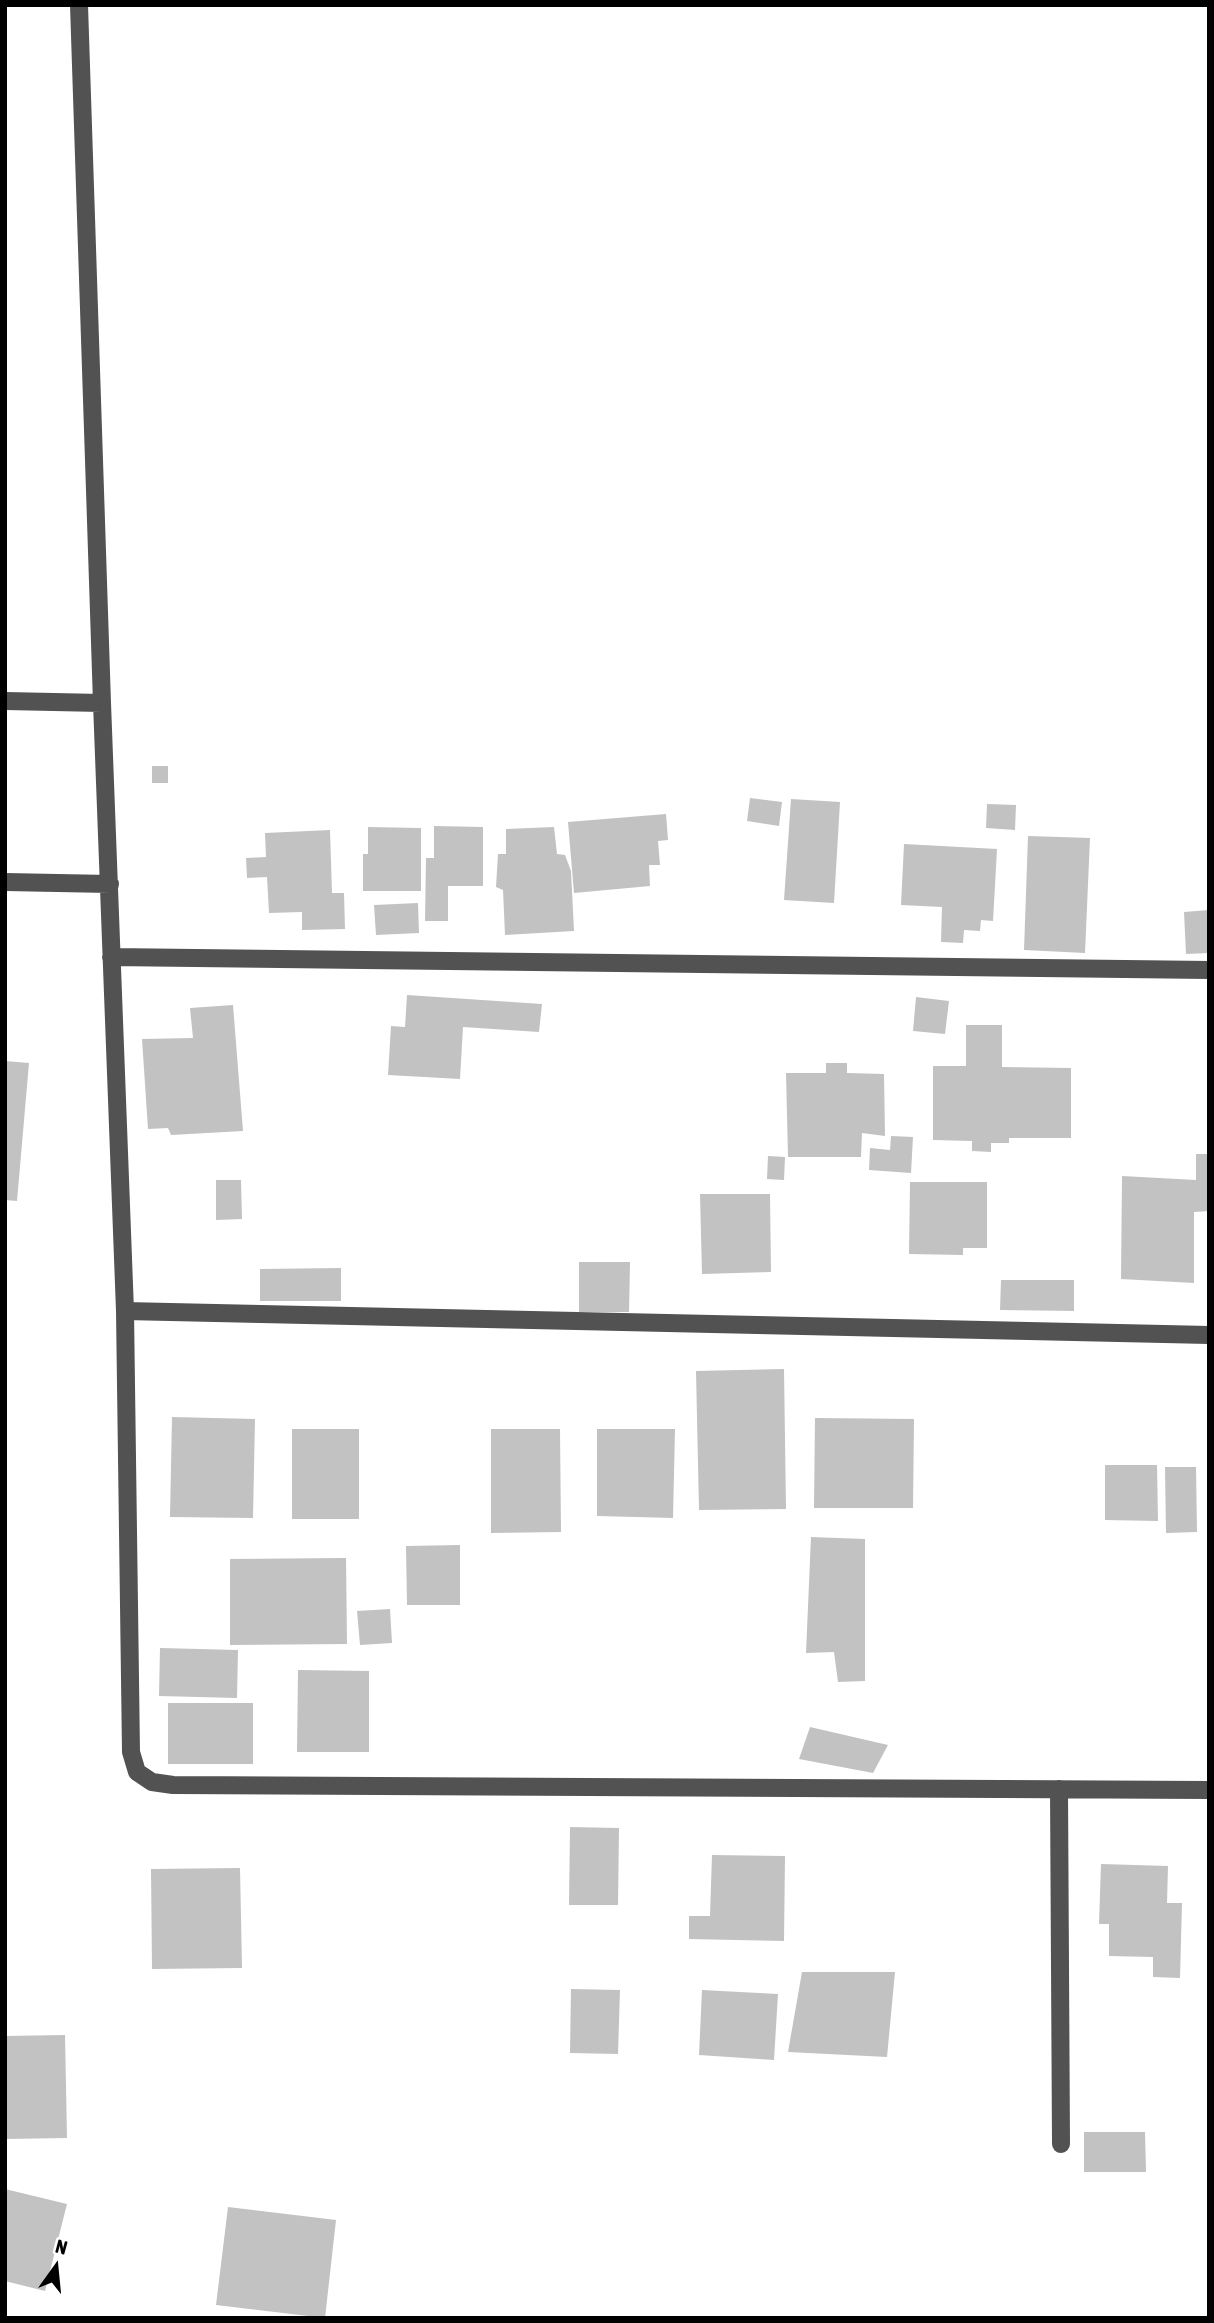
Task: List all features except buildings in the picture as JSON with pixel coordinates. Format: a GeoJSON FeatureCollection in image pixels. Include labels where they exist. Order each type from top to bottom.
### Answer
{"type":"FeatureCollection","features":[{"type":"Feature","properties":{"kind":"street"},"geometry":{"type":"LineString","coordinates":[[79,5],[125,1311],[131,1752],[137,1772],[152,1782],[173,1785],[1209,1790]]}},
{"type":"Feature","properties":{"kind":"street"},"geometry":{"type":"LineString","coordinates":[[5,701],[102,703]]}},
{"type":"Feature","properties":{"kind":"street"},"geometry":{"type":"LineString","coordinates":[[5,882],[110,884]]}},
{"type":"Feature","properties":{"kind":"street"},"geometry":{"type":"LineString","coordinates":[[111,957],[1209,970]]}},
{"type":"Feature","properties":{"kind":"street"},"geometry":{"type":"LineString","coordinates":[[125,1311],[1209,1335]]}},
{"type":"Feature","properties":{"kind":"street"},"geometry":{"type":"LineString","coordinates":[[1059,1789],[1061,2144]]}}]}
